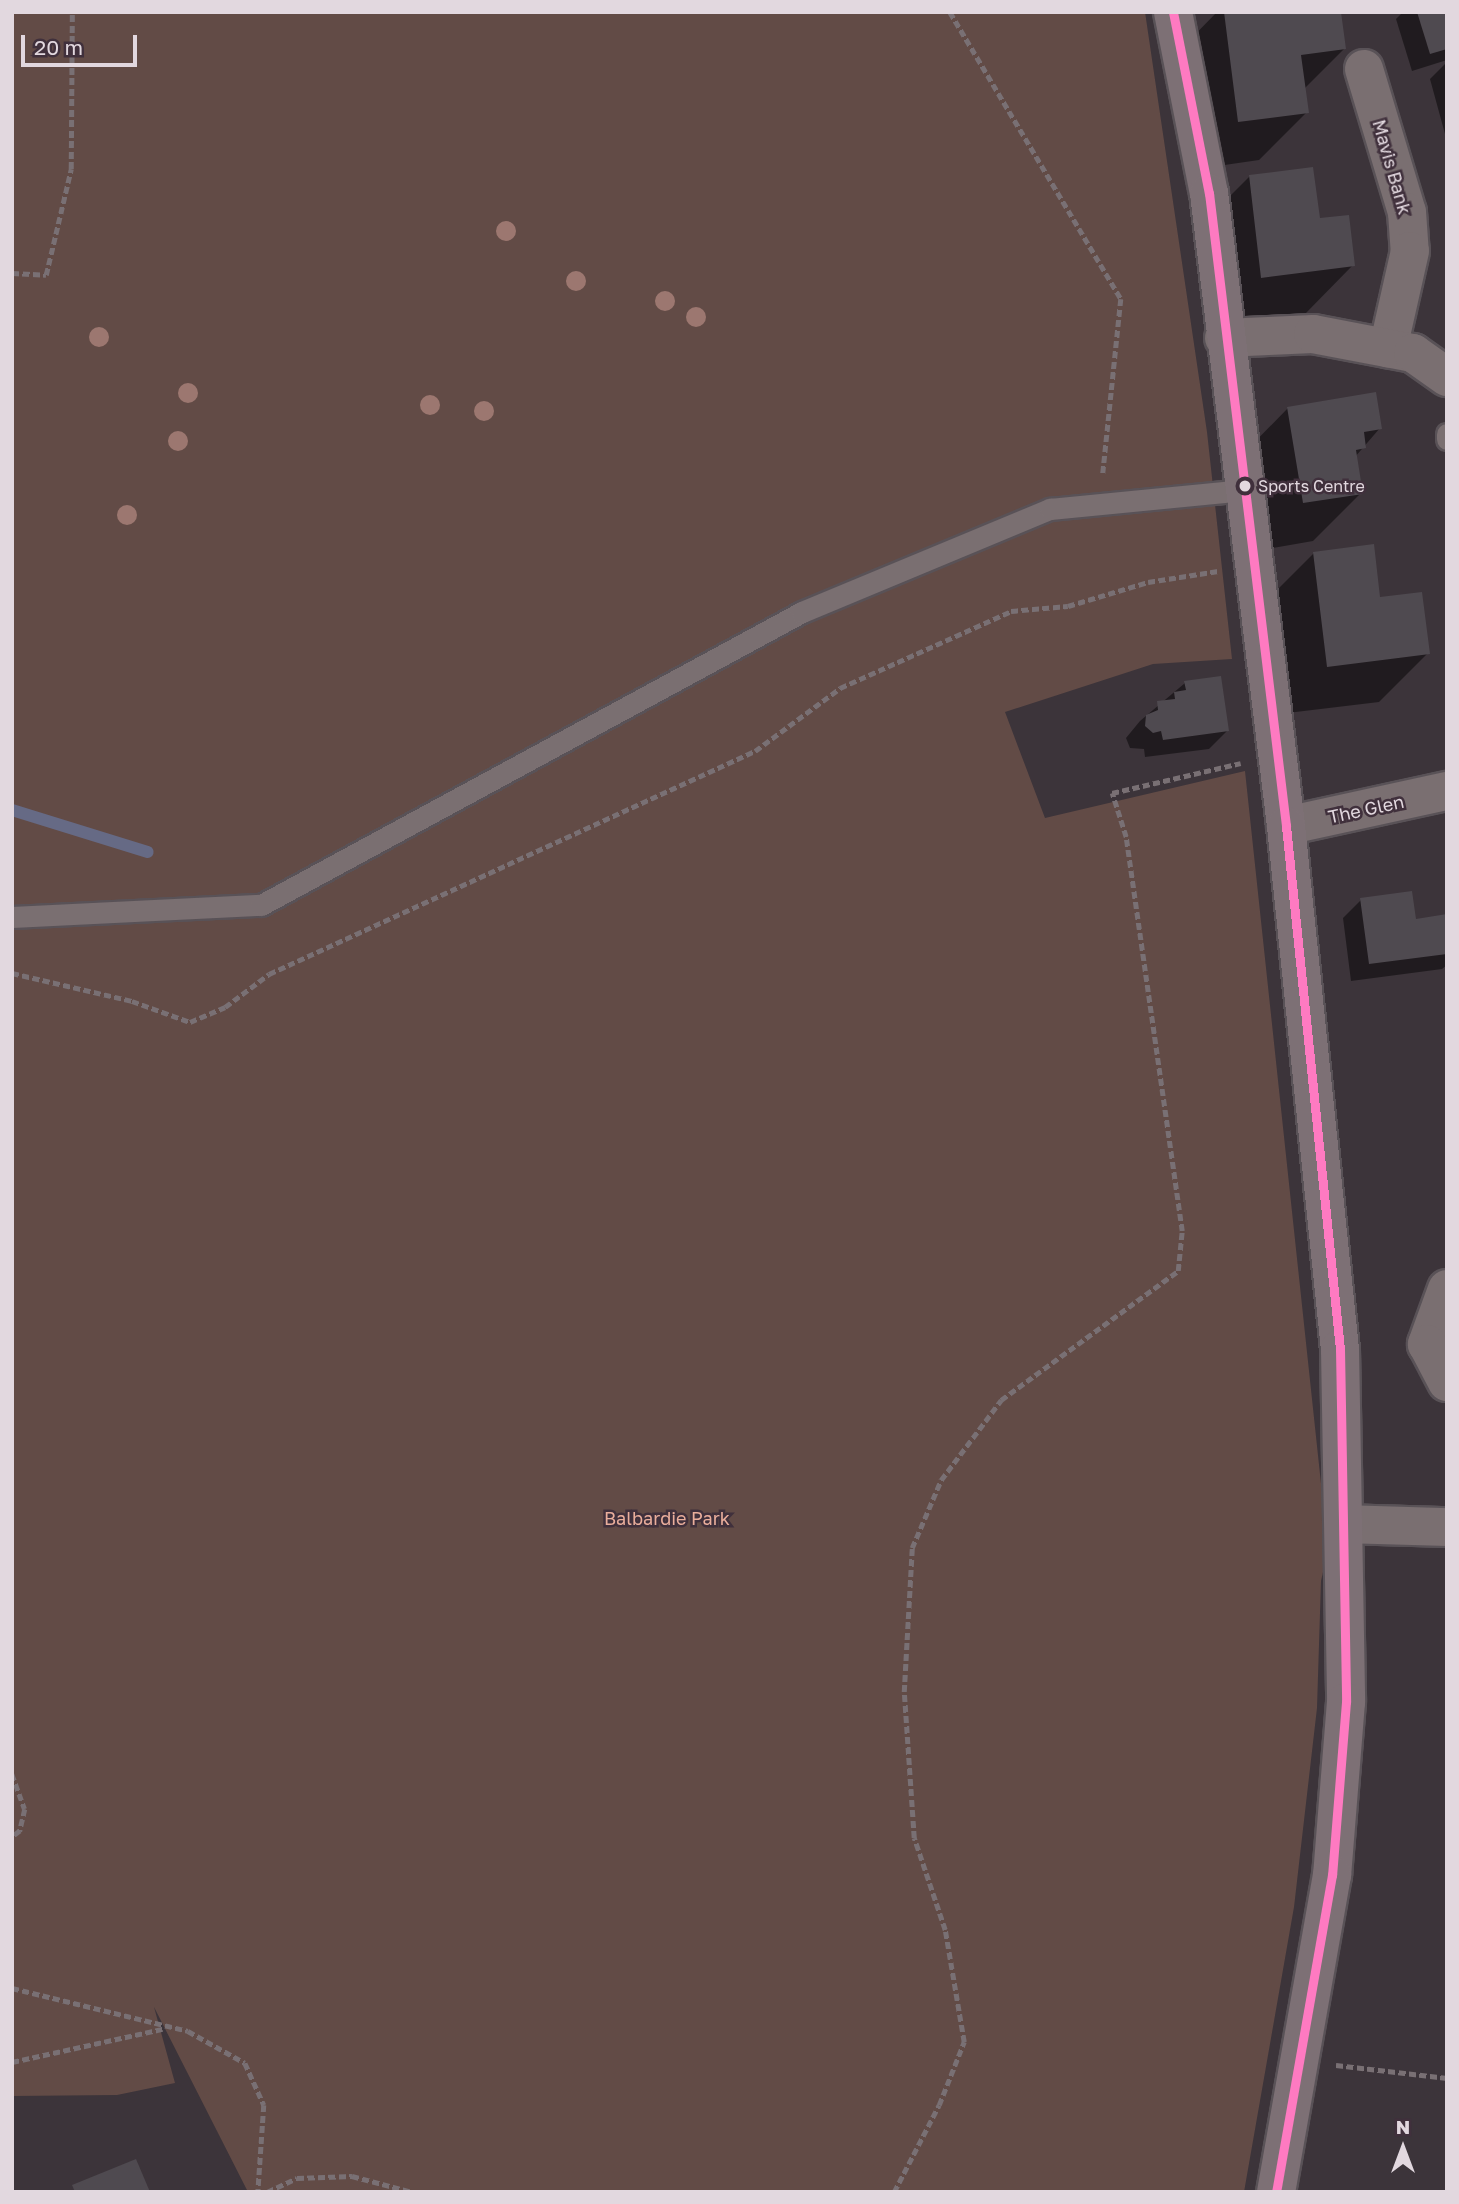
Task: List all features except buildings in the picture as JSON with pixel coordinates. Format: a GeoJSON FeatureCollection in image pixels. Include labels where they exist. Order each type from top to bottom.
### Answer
{"type":"FeatureCollection","features":[{"type":"Feature","properties":{"kind":"main road"},"geometry":{"type":"LineString","coordinates":[[1172,12],[1209,193],[1224,338],[1286,826],[1340,1349],[1346,1702],[1334,1849],[1276,2192]]}},
{"type":"Feature","properties":{"kind":"street","name":"Mavis Bank"},"geometry":{"type":"LineString","coordinates":[[1364,69],[1407,212],[1410,251],[1388,349]]}},
{"type":"Feature","properties":{"kind":"street"},"geometry":{"type":"LineString","coordinates":[[1224,338],[1313,334],[1413,353],[1447,377]]}},
{"type":"Feature","properties":{"kind":"street","name":"The Glen"},"geometry":{"type":"LineString","coordinates":[[1286,826],[1447,792]]}},
{"type":"Feature","properties":{"kind":"street"},"geometry":{"type":"LineString","coordinates":[[1447,1289],[1427,1344],[1447,1382]]}},
{"type":"Feature","properties":{"kind":"street"},"geometry":{"type":"LineString","coordinates":[[1344,1524],[1447,1527]]}},
{"type":"Feature","properties":{"kind":"lane"},"geometry":{"type":"LineString","coordinates":[[1447,434],[1447,439]]}},
{"type":"Feature","properties":{"kind":"lane"},"geometry":{"type":"LineString","coordinates":[[12,917],[261,905],[802,612],[1050,509],[1244,491]]}},
{"type":"Feature","properties":{"kind":"path"},"geometry":{"type":"LineString","coordinates":[[12,273],[46,275],[71,169],[72,12]]}},
{"type":"Feature","properties":{"kind":"path"},"geometry":{"type":"LineString","coordinates":[[950,12],[1121,299],[1100,503]]}},
{"type":"Feature","properties":{"kind":"path"},"geometry":{"type":"LineString","coordinates":[[12,973],[132,1001],[190,1021],[225,1007],[269,974],[397,919],[564,834],[755,751],[840,688],[1011,611],[1069,606],[1148,582],[1253,565]]}},
{"type":"Feature","properties":{"kind":"path"},"geometry":{"type":"LineString","coordinates":[[894,2192],[939,2105],[964,2042],[945,1930],[914,1838],[904,1692],[912,1548],[941,1480],[1001,1400],[1178,1271],[1182,1231],[1126,837],[1112,793],[1277,754]]}},
{"type":"Feature","properties":{"kind":"path"},"geometry":{"type":"LineString","coordinates":[[12,1774],[25,1809],[20,1831],[12,1837]]}},
{"type":"Feature","properties":{"kind":"path"},"geometry":{"type":"LineString","coordinates":[[12,1988],[165,2028],[188,2031],[245,2063],[264,2105],[258,2192]]}},
{"type":"Feature","properties":{"kind":"path"},"geometry":{"type":"LineString","coordinates":[[12,2062],[165,2028]]}},
{"type":"Feature","properties":{"kind":"path"},"geometry":{"type":"LineString","coordinates":[[1299,2060],[1447,2078]]}},
{"type":"Feature","properties":{"kind":"path"},"geometry":{"type":"LineString","coordinates":[[267,2192],[297,2178],[352,2176],[412,2192]]}},
{"type":"Feature","properties":{"kind":"green space","name":"Balbardie Park"},"geometry":{"type":"Polygon","coordinates":[[[12,12],[1145,12],[1207,432],[1232,659],[1153,664],[1005,712],[1045,818],[1245,771],[1328,1549],[1321,1581],[1317,1708],[1294,1907],[1244,2192],[248,2192],[154,2007],[175,2083],[117,2095],[12,2096],[12,12]]]}},
{"type":"Feature","properties":{"kind":"waterway"},"geometry":{"type":"LineString","coordinates":[[12,810],[148,852]]}},
{"type":"Feature","properties":{"kind":"transit line"},"geometry":{"type":"LineString","coordinates":[[1173,12],[1209,193],[1286,826],[1340,1349],[1346,1702],[1332,1875],[1276,2192]]}},
{"type":"Feature","properties":{"kind":"place","name":"Sports Centre"},"geometry":{"type":"Point","coordinates":[1245,486]}}]}
